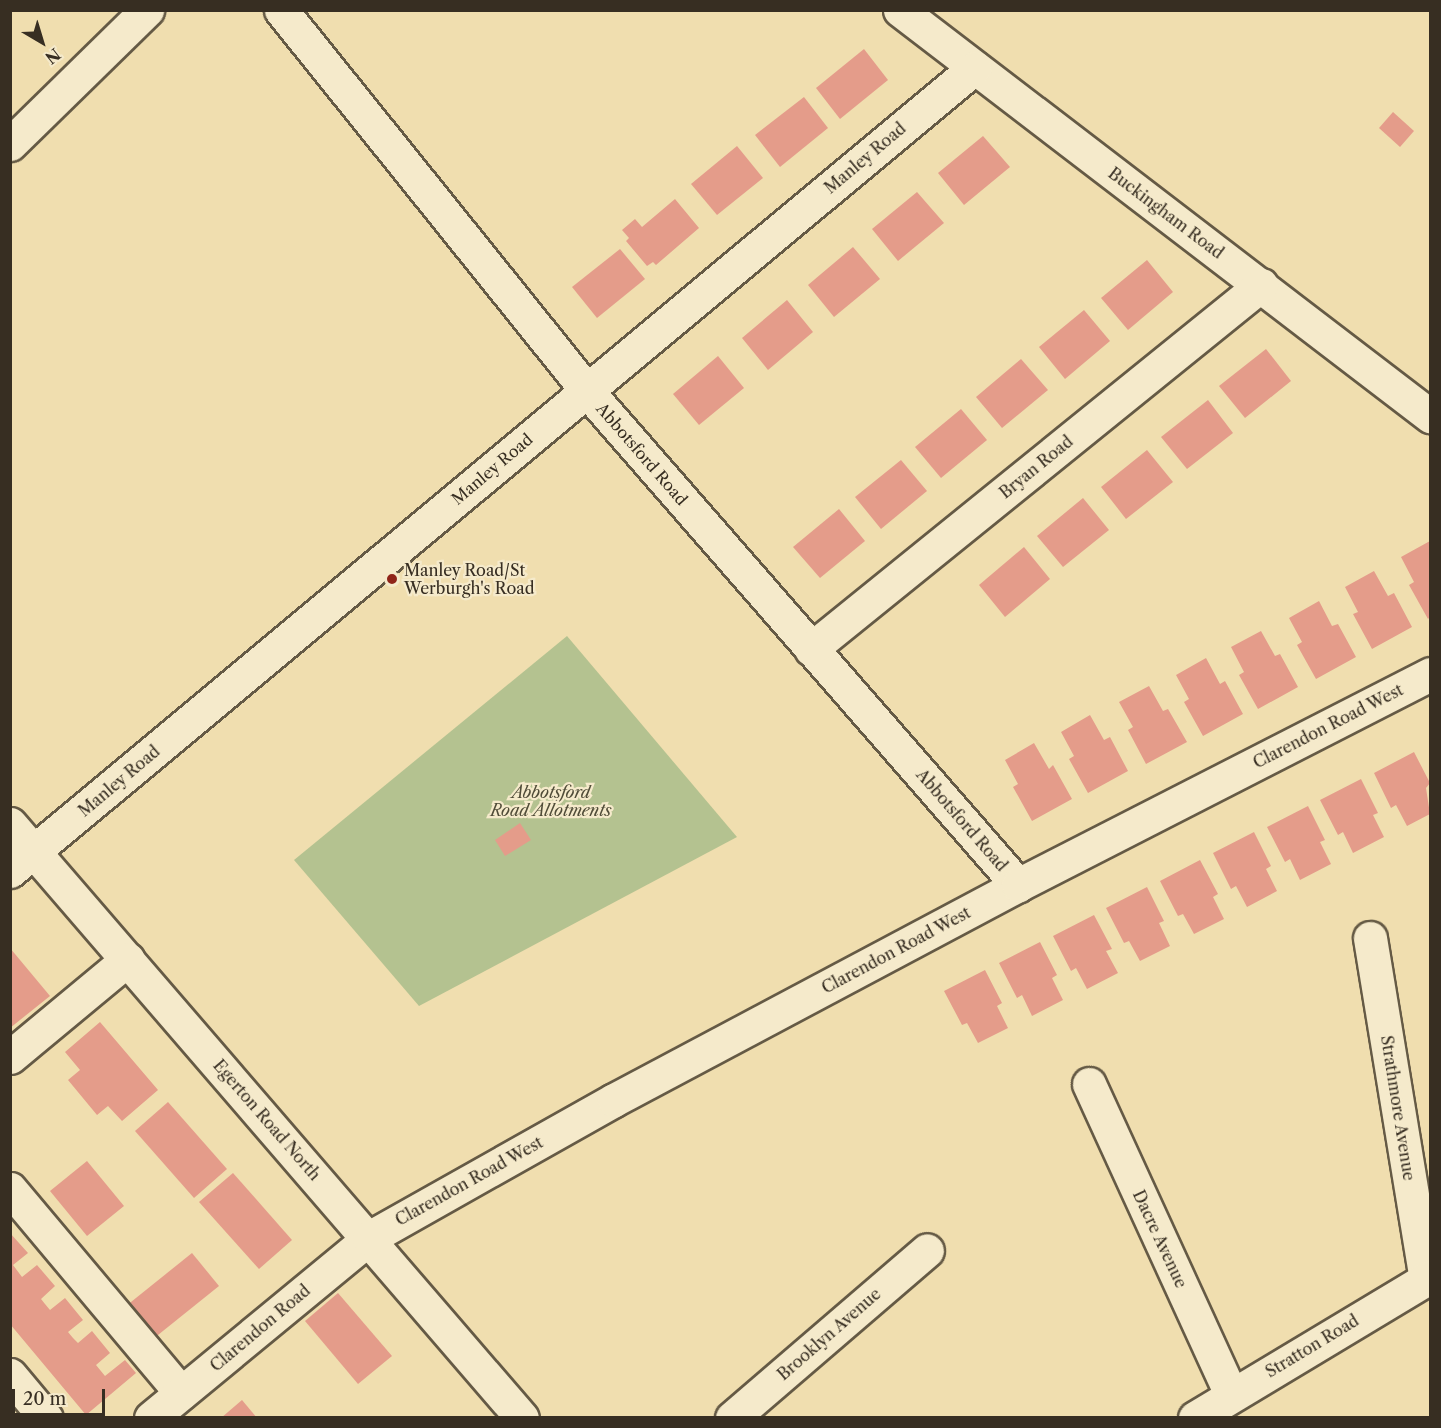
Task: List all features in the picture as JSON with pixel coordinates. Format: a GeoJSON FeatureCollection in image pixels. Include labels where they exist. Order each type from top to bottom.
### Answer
{"type":"FeatureCollection","features":[{"type":"Feature","properties":{"kind":"street"},"geometry":{"type":"LineString","coordinates":[[10,144],[147,10]]}},
{"type":"Feature","properties":{"kind":"street","name":"Abbotsford Road"},"geometry":{"type":"LineString","coordinates":[[281,10],[586,391],[1018,885]]}},
{"type":"Feature","properties":{"kind":"street","name":"Buckingham Road"},"geometry":{"type":"LineString","coordinates":[[900,10],[1431,416]]}},
{"type":"Feature","properties":{"kind":"street","name":"Manley Road"},"geometry":{"type":"LineString","coordinates":[[22,862],[974,68]]}},
{"type":"Feature","properties":{"kind":"street","name":"Bryan Road"},"geometry":{"type":"LineString","coordinates":[[811,649],[1261,285]]}},
{"type":"Feature","properties":{"kind":"street","name":"Clarendon Road West"},"geometry":{"type":"LineString","coordinates":[[369,1238],[614,1100],[1018,885],[1431,674]]}},
{"type":"Feature","properties":{"kind":"street","name":"Egerton Road North"},"geometry":{"type":"LineString","coordinates":[[10,824],[22,862],[128,960],[522,1418]]}},
{"type":"Feature","properties":{"kind":"street","name":"Strathmore Avenue"},"geometry":{"type":"LineString","coordinates":[[1370,938],[1428,1278]]}},
{"type":"Feature","properties":{"kind":"street"},"geometry":{"type":"LineString","coordinates":[[10,1057],[128,960]]}},
{"type":"Feature","properties":{"kind":"street","name":"Dacre Avenue"},"geometry":{"type":"LineString","coordinates":[[1089,1084],[1231,1394]]}},
{"type":"Feature","properties":{"kind":"street"},"geometry":{"type":"LineString","coordinates":[[10,1189],[181,1394]]}},
{"type":"Feature","properties":{"kind":"street","name":"Clarendon Road"},"geometry":{"type":"LineString","coordinates":[[151,1418],[369,1238]]}},
{"type":"Feature","properties":{"kind":"street","name":"Brooklyn Avenue"},"geometry":{"type":"LineString","coordinates":[[732,1418],[927,1250]]}},
{"type":"Feature","properties":{"kind":"street","name":"Stratton Road"},"geometry":{"type":"LineString","coordinates":[[1195,1418],[1231,1394],[1428,1278]]}},
{"type":"Feature","properties":{"kind":"street"},"geometry":{"type":"LineString","coordinates":[[10,1375],[46,1418]]}},
{"type":"Feature","properties":{"kind":"green space","name":"Abbotsford Road Allotments"},"geometry":{"type":"Polygon","coordinates":[[[567,636],[737,837],[419,1006],[294,860],[567,636]]]}},
{"type":"Feature","properties":{"kind":"building"},"geometry":{"type":"Polygon","coordinates":[[[864,49],[888,80],[840,119],[816,88],[864,49]]]}},
{"type":"Feature","properties":{"kind":"building"},"geometry":{"type":"Polygon","coordinates":[[[804,97],[828,128],[780,167],[755,135],[804,97]]]}},
{"type":"Feature","properties":{"kind":"building"},"geometry":{"type":"Polygon","coordinates":[[[1393,112],[1414,131],[1400,147],[1379,128],[1393,112]]]}},
{"type":"Feature","properties":{"kind":"building"},"geometry":{"type":"Polygon","coordinates":[[[983,136],[1010,167],[964,205],[938,173],[983,136]]]}},
{"type":"Feature","properties":{"kind":"building"},"geometry":{"type":"Polygon","coordinates":[[[737,146],[763,178],[717,215],[691,184],[737,146]]]}},
{"type":"Feature","properties":{"kind":"building"},"geometry":{"type":"Polygon","coordinates":[[[917,192],[944,223],[898,261],[872,229],[917,192]]]}},
{"type":"Feature","properties":{"kind":"building"},"geometry":{"type":"Polygon","coordinates":[[[675,199],[699,228],[656,265],[653,262],[647,266],[626,241],[629,238],[622,230],[635,219],[642,227],[675,199]]]}},
{"type":"Feature","properties":{"kind":"building"},"geometry":{"type":"Polygon","coordinates":[[[853,247],[880,279],[834,317],[808,285],[853,247]]]}},
{"type":"Feature","properties":{"kind":"building"},"geometry":{"type":"Polygon","coordinates":[[[620,249],[645,279],[597,318],[572,287],[620,249]]]}},
{"type":"Feature","properties":{"kind":"building"},"geometry":{"type":"Polygon","coordinates":[[[1147,260],[1173,292],[1128,330],[1101,298],[1147,260]]]}},
{"type":"Feature","properties":{"kind":"building"},"geometry":{"type":"Polygon","coordinates":[[[787,300],[813,332],[768,370],[742,338],[787,300]]]}},
{"type":"Feature","properties":{"kind":"building"},"geometry":{"type":"Polygon","coordinates":[[[1084,310],[1110,341],[1065,379],[1039,347],[1084,310]]]}},
{"type":"Feature","properties":{"kind":"building"},"geometry":{"type":"Polygon","coordinates":[[[1266,349],[1291,381],[1245,418],[1219,386],[1266,349]]]}},
{"type":"Feature","properties":{"kind":"building"},"geometry":{"type":"Polygon","coordinates":[[[718,356],[744,388],[699,425],[673,394],[718,356]]]}},
{"type":"Feature","properties":{"kind":"building"},"geometry":{"type":"Polygon","coordinates":[[[1021,359],[1048,390],[1002,428],[976,397],[1021,359]]]}},
{"type":"Feature","properties":{"kind":"building"},"geometry":{"type":"Polygon","coordinates":[[[1208,400],[1233,433],[1187,469],[1161,437],[1208,400]]]}},
{"type":"Feature","properties":{"kind":"building"},"geometry":{"type":"Polygon","coordinates":[[[961,409],[987,440],[941,478],[915,447],[961,409]]]}},
{"type":"Feature","properties":{"kind":"building"},"geometry":{"type":"Polygon","coordinates":[[[1147,450],[1173,482],[1126,519],[1101,487],[1147,450]]]}},
{"type":"Feature","properties":{"kind":"building"},"geometry":{"type":"Polygon","coordinates":[[[901,460],[927,491],[881,529],[855,497],[901,460]]]}},
{"type":"Feature","properties":{"kind":"building"},"geometry":{"type":"Polygon","coordinates":[[[1083,498],[1109,530],[1063,567],[1037,536],[1083,498]]]}},
{"type":"Feature","properties":{"kind":"building"},"geometry":{"type":"Polygon","coordinates":[[[839,509],[865,541],[820,578],[793,547],[839,509]]]}},
{"type":"Feature","properties":{"kind":"building"},"geometry":{"type":"Polygon","coordinates":[[[1430,541],[1430,617],[1428,619],[1409,585],[1414,582],[1401,557],[1430,541]]]}},
{"type":"Feature","properties":{"kind":"building"},"geometry":{"type":"Polygon","coordinates":[[[1024,547],[1050,579],[1005,617],[979,585],[1024,547]]]}},
{"type":"Feature","properties":{"kind":"building"},"geometry":{"type":"Polygon","coordinates":[[[1374,571],[1388,596],[1394,593],[1412,627],[1372,649],[1353,614],[1358,612],[1345,587],[1374,571]]]}},
{"type":"Feature","properties":{"kind":"building"},"geometry":{"type":"Polygon","coordinates":[[[1319,601],[1332,626],[1338,624],[1356,657],[1316,679],[1297,645],[1302,642],[1289,618],[1319,601]]]}},
{"type":"Feature","properties":{"kind":"building"},"geometry":{"type":"Polygon","coordinates":[[[1261,631],[1275,656],[1280,654],[1298,687],[1258,709],[1239,675],[1244,672],[1231,647],[1261,631]]]}},
{"type":"Feature","properties":{"kind":"building"},"geometry":{"type":"Polygon","coordinates":[[[1206,658],[1220,684],[1225,681],[1243,714],[1203,736],[1184,702],[1189,699],[1176,675],[1206,658]]]}},
{"type":"Feature","properties":{"kind":"building"},"geometry":{"type":"Polygon","coordinates":[[[1149,686],[1163,711],[1168,709],[1187,742],[1146,764],[1128,730],[1133,727],[1119,702],[1149,686]]]}},
{"type":"Feature","properties":{"kind":"building"},"geometry":{"type":"Polygon","coordinates":[[[1090,715],[1104,740],[1110,737],[1128,771],[1088,793],[1069,759],[1074,756],[1061,732],[1090,715]]]}},
{"type":"Feature","properties":{"kind":"building"},"geometry":{"type":"Polygon","coordinates":[[[1034,743],[1049,769],[1053,765],[1072,799],[1032,821],[1013,787],[1018,784],[1005,760],[1034,743]]]}},
{"type":"Feature","properties":{"kind":"building"},"geometry":{"type":"Polygon","coordinates":[[[1414,752],[1430,783],[1426,788],[1430,814],[1407,826],[1396,805],[1391,808],[1374,773],[1414,752]]]}},
{"type":"Feature","properties":{"kind":"building"},"geometry":{"type":"Polygon","coordinates":[[[1361,779],[1378,813],[1373,815],[1384,837],[1353,853],[1343,832],[1338,835],[1320,800],[1361,779]]]}},
{"type":"Feature","properties":{"kind":"building"},"geometry":{"type":"Polygon","coordinates":[[[1308,806],[1325,840],[1320,842],[1331,864],[1300,880],[1290,859],[1285,862],[1267,827],[1308,806]]]}},
{"type":"Feature","properties":{"kind":"building"},"geometry":{"type":"Polygon","coordinates":[[[520,823],[531,840],[505,856],[495,840],[520,823]]]}},
{"type":"Feature","properties":{"kind":"building"},"geometry":{"type":"Polygon","coordinates":[[[1254,832],[1271,866],[1266,869],[1277,891],[1247,907],[1236,886],[1231,889],[1213,853],[1254,832]]]}},
{"type":"Feature","properties":{"kind":"building"},"geometry":{"type":"Polygon","coordinates":[[[1200,860],[1218,894],[1213,897],[1224,919],[1194,934],[1183,914],[1178,916],[1160,881],[1200,860]]]}},
{"type":"Feature","properties":{"kind":"building"},"geometry":{"type":"Polygon","coordinates":[[[1147,887],[1164,921],[1159,923],[1170,946],[1140,961],[1129,941],[1124,943],[1106,908],[1147,887]]]}},
{"type":"Feature","properties":{"kind":"building"},"geometry":{"type":"Polygon","coordinates":[[[1094,915],[1112,949],[1106,951],[1118,973],[1087,989],[1076,968],[1071,971],[1053,936],[1094,915]]]}},
{"type":"Feature","properties":{"kind":"building"},"geometry":{"type":"Polygon","coordinates":[[[1040,942],[1057,975],[1052,978],[1063,1000],[1032,1016],[1022,995],[1017,998],[999,963],[1040,942]]]}},
{"type":"Feature","properties":{"kind":"building"},"geometry":{"type":"Polygon","coordinates":[[[10,948],[50,996],[10,1028],[10,948]]]}},
{"type":"Feature","properties":{"kind":"building"},"geometry":{"type":"Polygon","coordinates":[[[985,970],[1002,1003],[997,1006],[1008,1028],[978,1043],[967,1023],[962,1025],[944,991],[985,970]]]}},
{"type":"Feature","properties":{"kind":"building"},"geometry":{"type":"Polygon","coordinates":[[[100,1022],[158,1090],[122,1121],[108,1106],[97,1115],[68,1080],[80,1070],[65,1052],[100,1022]]]}},
{"type":"Feature","properties":{"kind":"building"},"geometry":{"type":"Polygon","coordinates":[[[168,1102],[227,1169],[194,1198],[135,1131],[168,1102]]]}},
{"type":"Feature","properties":{"kind":"building"},"geometry":{"type":"Polygon","coordinates":[[[87,1161],[124,1206],[87,1236],[50,1191],[87,1161]]]}},
{"type":"Feature","properties":{"kind":"building"},"geometry":{"type":"Polygon","coordinates":[[[233,1173],[292,1240],[259,1269],[199,1202],[233,1173]]]}},
{"type":"Feature","properties":{"kind":"building"},"geometry":{"type":"Polygon","coordinates":[[[10,1233],[28,1253],[13,1265],[22,1277],[37,1265],[55,1286],[41,1299],[50,1310],[65,1298],[83,1320],[68,1332],[78,1343],[92,1331],[110,1353],[96,1365],[105,1376],[125,1360],[136,1373],[86,1415],[10,1324],[10,1233]]]}},
{"type":"Feature","properties":{"kind":"building"},"geometry":{"type":"Polygon","coordinates":[[[192,1253],[219,1286],[153,1339],[126,1306],[192,1253]]]}},
{"type":"Feature","properties":{"kind":"building"},"geometry":{"type":"Polygon","coordinates":[[[338,1293],[392,1356],[358,1384],[305,1321],[338,1293]]]}},
{"type":"Feature","properties":{"kind":"building"},"geometry":{"type":"Polygon","coordinates":[[[242,1400],[257,1418],[221,1418],[242,1400]]]}},
{"type":"Feature","properties":{"kind":"place","name":"Manley Road/St Werburgh's Road"},"geometry":{"type":"Point","coordinates":[392,579]}}]}
